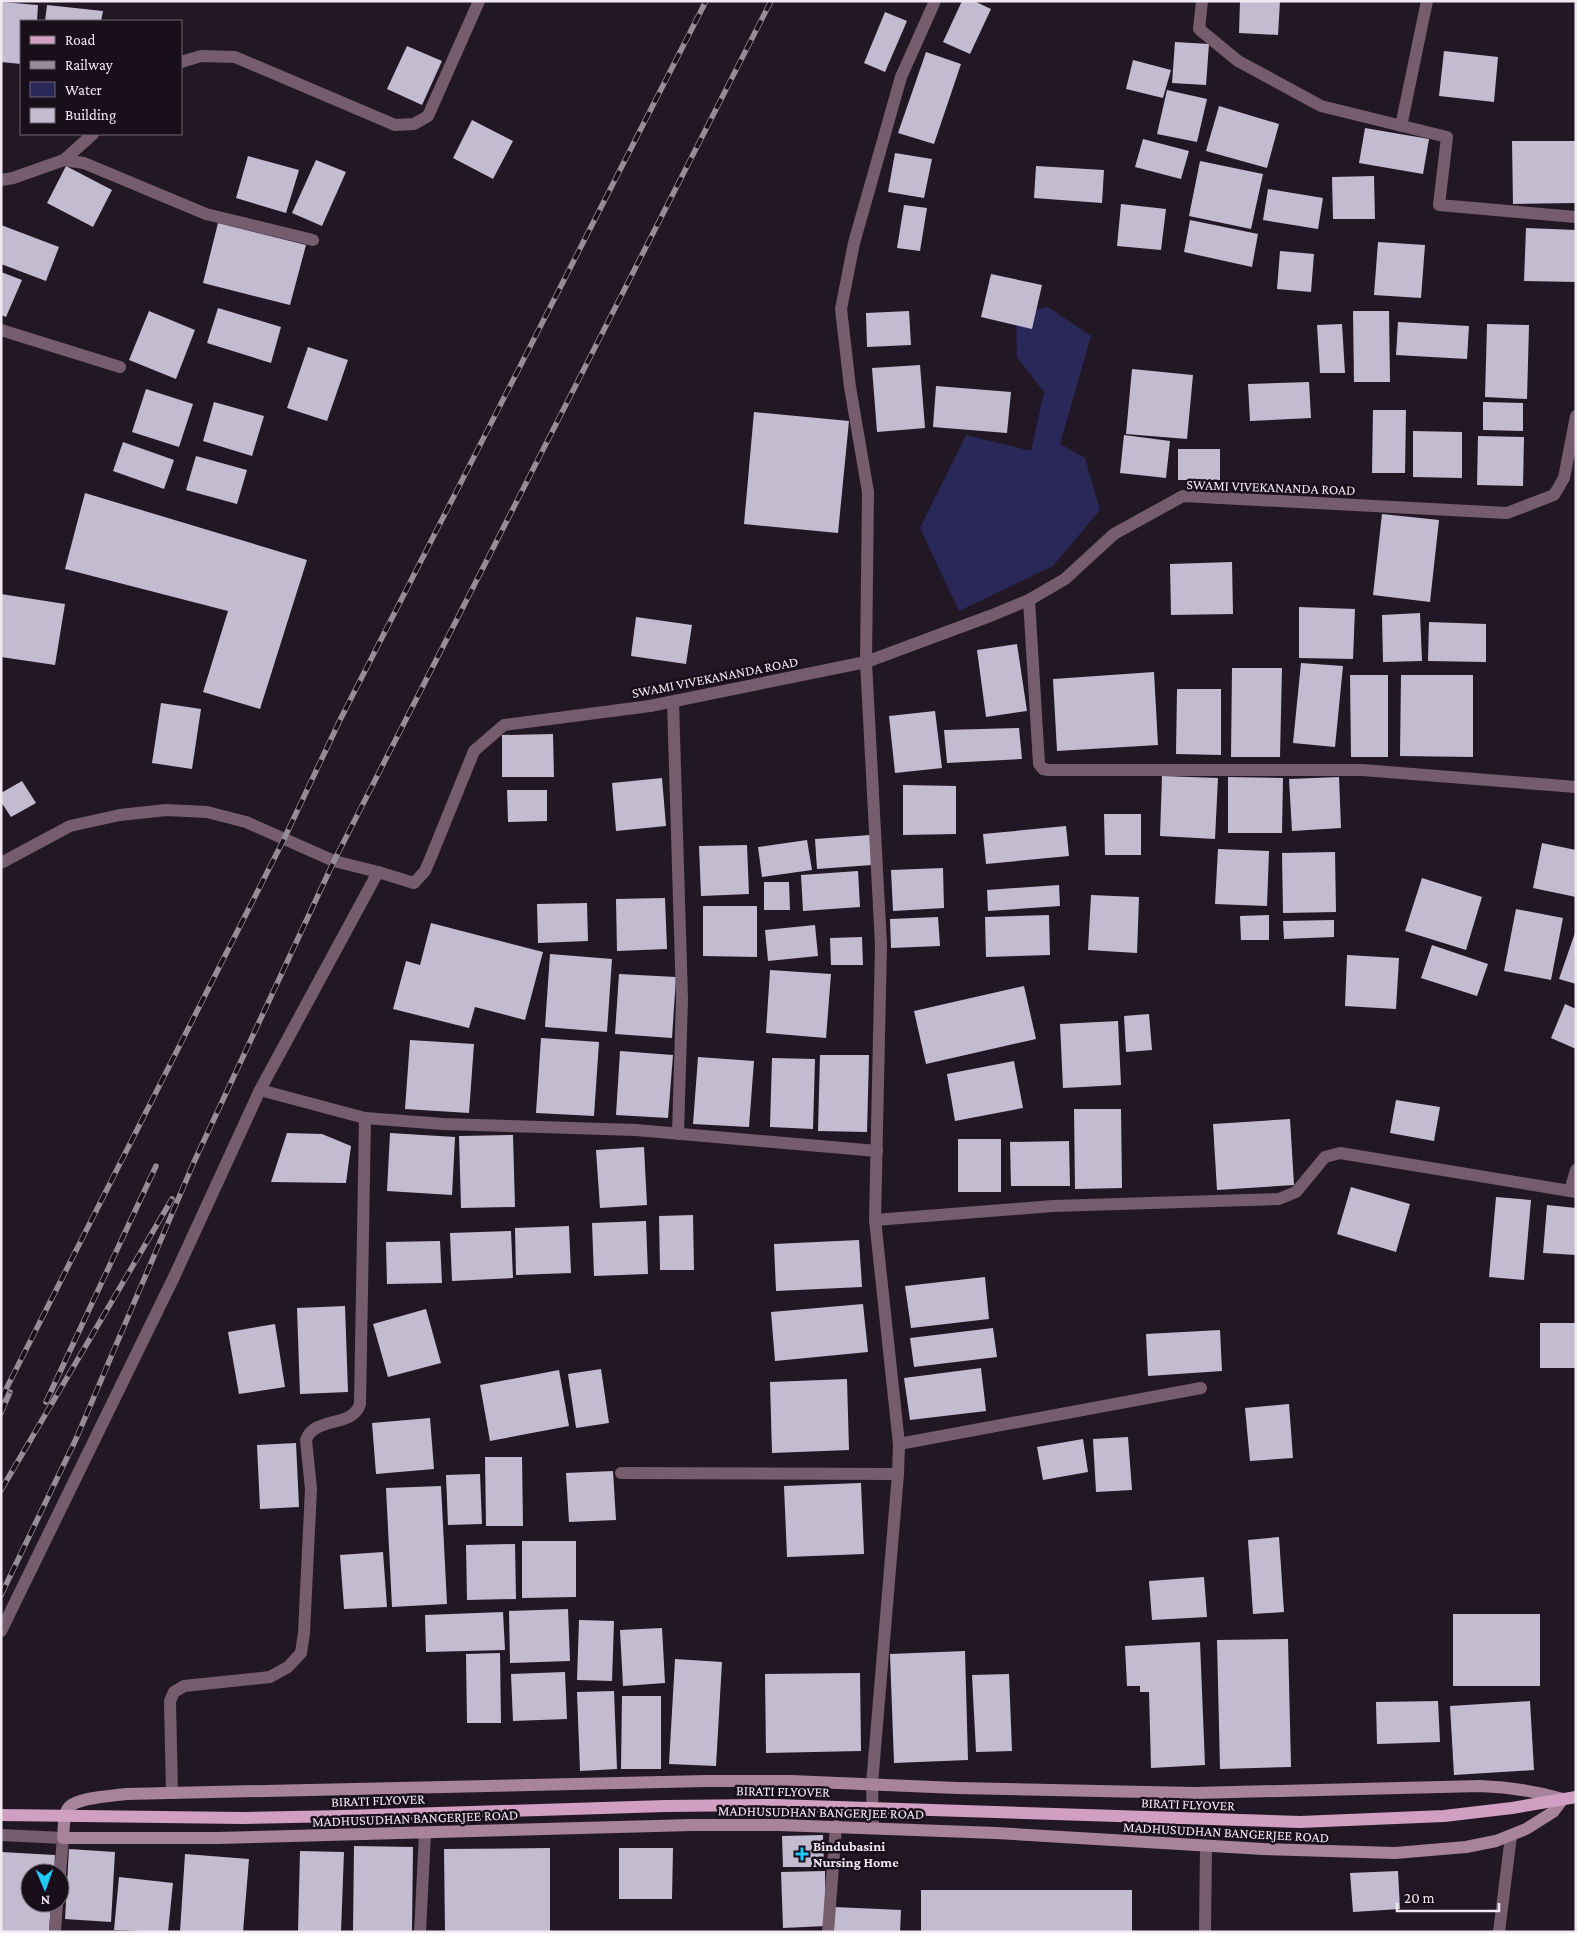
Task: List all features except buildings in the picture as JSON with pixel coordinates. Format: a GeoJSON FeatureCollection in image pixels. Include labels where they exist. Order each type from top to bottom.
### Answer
{"type":"FeatureCollection","features":[{"type":"Feature","properties":{"kind":"main road","name":"MADHUSUDHAN BANGERJEE ROAD"},"geometry":{"type":"LineString","coordinates":[[706,1781],[791,1781],[957,1788],[1194,1793],[1506,1786],[1570,1798],[1553,1812],[1511,1836],[1496,1841],[1395,1853],[1349,1853],[836,1826],[692,1825],[216,1838],[63,1838],[66,1812],[69,1807],[84,1800],[126,1794],[706,1781]]}},
{"type":"Feature","properties":{"kind":"main road","name":"BIRATI FLYOVER"},"geometry":{"type":"LineString","coordinates":[[1,1815],[232,1818],[655,1806],[775,1805],[1300,1822],[1434,1817],[1512,1808],[1570,1798]]}},
{"type":"Feature","properties":{"kind":"street"},"geometry":{"type":"LineString","coordinates":[[182,62],[201,56],[234,57],[395,125],[414,124],[428,116],[479,1]]}},
{"type":"Feature","properties":{"kind":"street"},"geometry":{"type":"LineString","coordinates":[[872,1828],[872,1784],[899,1444],[875,1220],[881,945],[866,662],[868,492],[850,387],[841,309],[854,243],[901,77],[935,1]]}},
{"type":"Feature","properties":{"kind":"street"},"geometry":{"type":"LineString","coordinates":[[1202,1],[1200,29],[1238,61],[1321,106],[1447,137],[1439,205],[1576,217]]}},
{"type":"Feature","properties":{"kind":"street"},"geometry":{"type":"LineString","coordinates":[[1401,126],[1427,1]]}},
{"type":"Feature","properties":{"kind":"street"},"geometry":{"type":"LineString","coordinates":[[1,180],[13,178],[64,160],[92,135]]}},
{"type":"Feature","properties":{"kind":"street"},"geometry":{"type":"LineString","coordinates":[[64,160],[84,163],[206,214],[313,240]]}},
{"type":"Feature","properties":{"kind":"street"},"geometry":{"type":"LineString","coordinates":[[1,330],[120,368]]}},
{"type":"Feature","properties":{"kind":"street","name":"SWAMI VIVEKANANDA ROAD"},"geometry":{"type":"LineString","coordinates":[[1,863],[70,826],[120,815],[166,810],[206,812],[246,822],[334,861],[414,883],[425,871],[474,751],[504,725],[673,702],[866,662],[1029,600],[1065,579],[1114,534],[1183,496],[1507,513],[1554,495],[1564,478],[1576,416]]}},
{"type":"Feature","properties":{"kind":"street"},"geometry":{"type":"LineString","coordinates":[[1029,600],[1039,764],[1043,769],[1362,770],[1576,787]]}},
{"type":"Feature","properties":{"kind":"street"},"geometry":{"type":"LineString","coordinates":[[673,702],[682,999],[678,1134]]}},
{"type":"Feature","properties":{"kind":"street"},"geometry":{"type":"LineString","coordinates":[[1,1631],[174,1277],[260,1090],[378,872]]}},
{"type":"Feature","properties":{"kind":"street"},"geometry":{"type":"LineString","coordinates":[[260,1090],[364,1118],[444,1124],[636,1130],[878,1151]]}},
{"type":"Feature","properties":{"kind":"street"},"geometry":{"type":"LineString","coordinates":[[172,1793],[170,1701],[174,1692],[184,1686],[270,1677],[288,1667],[301,1653],[304,1633],[311,1489],[306,1440],[308,1433],[315,1428],[352,1416],[358,1411],[360,1404],[364,1118]]}},
{"type":"Feature","properties":{"kind":"street"},"geometry":{"type":"LineString","coordinates":[[875,1220],[1053,1206],[1279,1199],[1296,1192],[1325,1157],[1340,1153],[1573,1192],[1576,1170]]}},
{"type":"Feature","properties":{"kind":"street"},"geometry":{"type":"LineString","coordinates":[[899,1444],[1201,1388]]}},
{"type":"Feature","properties":{"kind":"street"},"geometry":{"type":"LineString","coordinates":[[621,1473],[898,1474]]}},
{"type":"Feature","properties":{"kind":"street"},"geometry":{"type":"LineString","coordinates":[[828,1932],[836,1826]]}},
{"type":"Feature","properties":{"kind":"street"},"geometry":{"type":"LineString","coordinates":[[420,1932],[426,1833]]}},
{"type":"Feature","properties":{"kind":"street"},"geometry":{"type":"LineString","coordinates":[[1,1835],[63,1838],[61,1863]]}},
{"type":"Feature","properties":{"kind":"street"},"geometry":{"type":"LineString","coordinates":[[1499,1932],[1511,1836]]}},
{"type":"Feature","properties":{"kind":"street"},"geometry":{"type":"LineString","coordinates":[[1205,1932],[1206,1846]]}},
{"type":"Feature","properties":{"kind":"street"},"geometry":{"type":"LineString","coordinates":[[55,1932],[56,1913]]}},
{"type":"Feature","properties":{"kind":"water"},"geometry":{"type":"Polygon","coordinates":[[[1048,307],[1091,336],[1060,444],[1085,458],[1100,510],[1053,566],[959,611],[920,528],[966,435],[1031,451],[1044,392],[1017,357],[1016,314],[1048,307]]]}},
{"type":"Feature","properties":{"kind":"railway"},"geometry":{"type":"LineString","coordinates":[[1,1399],[284,839],[340,720],[706,1]]}},
{"type":"Feature","properties":{"kind":"railway"},"geometry":{"type":"LineString","coordinates":[[1,1595],[76,1439],[194,1162],[334,861],[771,1]]}},
{"type":"Feature","properties":{"kind":"railway"},"geometry":{"type":"LineString","coordinates":[[46,1402],[156,1166]]}},
{"type":"Feature","properties":{"kind":"railway"},"geometry":{"type":"LineString","coordinates":[[1,1490],[172,1199]]}},
{"type":"Feature","properties":{"kind":"railway"},"geometry":{"type":"LineString","coordinates":[[1,1413],[10,1392]]}},
{"type":"Feature","properties":{"kind":"place","name":"Bindubasini Nursing Home"},"geometry":{"type":"Point","coordinates":[802,1854]}}]}
